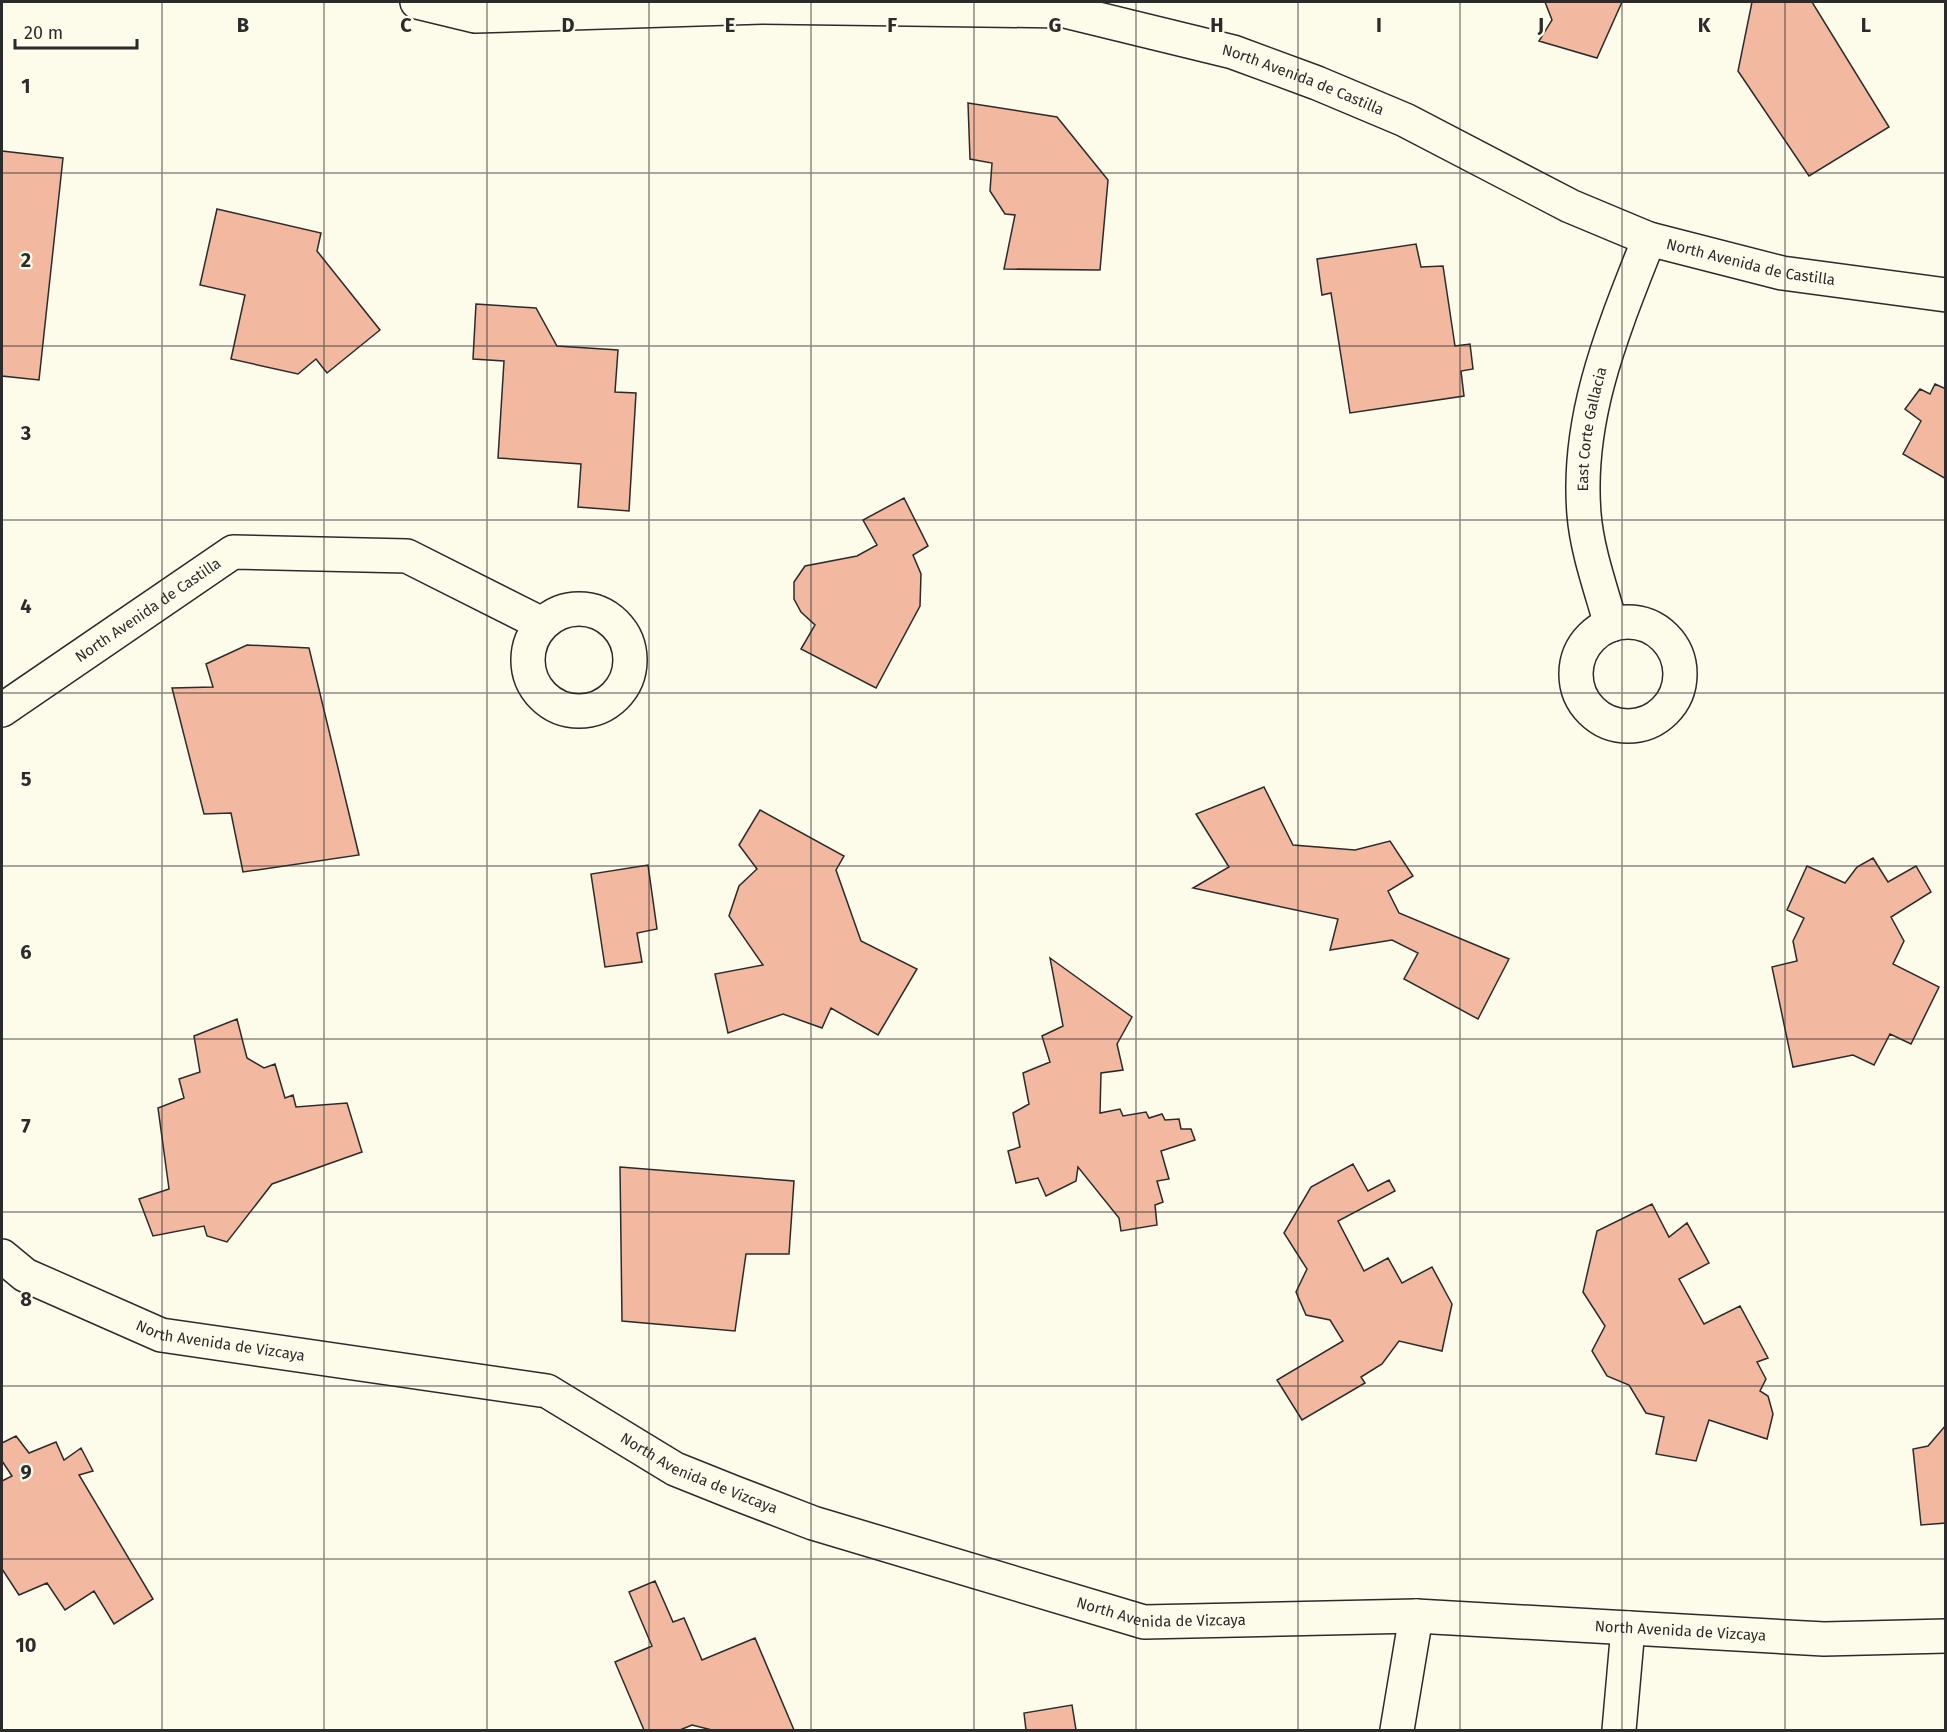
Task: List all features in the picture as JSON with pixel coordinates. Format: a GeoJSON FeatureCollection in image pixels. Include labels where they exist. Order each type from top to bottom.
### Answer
{"type":"FeatureCollection","features":[{"type":"Feature","properties":{"kind":"street","name":"North Avenida de Castilla"},"geometry":{"type":"LineString","coordinates":[[417,2],[475,16],[762,7],[1065,11],[1233,52],[1317,83],[1405,120],[1570,206],[1649,239],[1782,273],[1946,296]]}},
{"type":"Feature","properties":{"kind":"street","name":"East Corte Gallacia"},"geometry":{"type":"LineString","coordinates":[[1611,625],[1595,569],[1584,514],[1584,458],[1590,407],[1599,372],[1649,239]]}},
{"type":"Feature","properties":{"kind":"street","name":"North Avenida de Castilla"},"geometry":{"type":"LineString","coordinates":[[2,710],[233,552],[407,556],[542,624]]}},
{"type":"Feature","properties":{"kind":"street","name":"North Avenida de Vizcaya"},"geometry":{"type":"LineString","coordinates":[[2,1256],[25,1275],[161,1335],[547,1391],[675,1469],[735,1493],[813,1523],[1144,1622],[1416,1616],[1824,1639],[1946,1636]]}},
{"type":"Feature","properties":{"kind":"street"},"geometry":{"type":"LineString","coordinates":[[1397,1731],[1416,1616]]}},
{"type":"Feature","properties":{"kind":"street"},"geometry":{"type":"LineString","coordinates":[[1619,1731],[1628,1628]]}},
{"type":"Feature","properties":{"kind":"building"},"geometry":{"type":"Polygon","coordinates":[[[1545,2],[1622,2],[1597,58],[1539,41],[1552,20],[1545,2]]]}},
{"type":"Feature","properties":{"kind":"building"},"geometry":{"type":"Polygon","coordinates":[[[1752,2],[1812,2],[1889,127],[1809,176],[1738,71],[1752,2]]]}},
{"type":"Feature","properties":{"kind":"building"},"geometry":{"type":"Polygon","coordinates":[[[968,103],[1057,117],[1108,180],[1100,270],[1004,269],[1015,215],[1005,214],[990,191],[992,163],[970,159],[968,103]]]}},
{"type":"Feature","properties":{"kind":"building"},"geometry":{"type":"Polygon","coordinates":[[[2,151],[63,158],[39,380],[2,376],[2,151]]]}},
{"type":"Feature","properties":{"kind":"building"},"geometry":{"type":"Polygon","coordinates":[[[217,209],[321,233],[317,251],[380,330],[327,373],[316,359],[298,374],[231,359],[245,295],[200,285],[217,209]]]}},
{"type":"Feature","properties":{"kind":"building"},"geometry":{"type":"Polygon","coordinates":[[[1416,244],[1421,267],[1443,266],[1455,346],[1470,344],[1473,369],[1461,371],[1464,396],[1350,413],[1331,293],[1322,295],[1317,259],[1416,244]]]}},
{"type":"Feature","properties":{"kind":"building"},"geometry":{"type":"Polygon","coordinates":[[[476,304],[536,308],[557,346],[618,350],[615,392],[636,393],[629,511],[578,507],[581,464],[498,458],[504,361],[473,359],[476,304]]]}},
{"type":"Feature","properties":{"kind":"building"},"geometry":{"type":"Polygon","coordinates":[[[1935,384],[1946,389],[1946,479],[1903,454],[1921,421],[1905,409],[1920,389],[1930,394],[1935,384]]]}},
{"type":"Feature","properties":{"kind":"building"},"geometry":{"type":"Polygon","coordinates":[[[904,498],[928,546],[913,555],[921,574],[920,606],[876,688],[801,649],[815,625],[801,612],[794,599],[794,582],[805,566],[857,556],[877,545],[863,520],[904,498]]]}},
{"type":"Feature","properties":{"kind":"building"},"geometry":{"type":"Polygon","coordinates":[[[247,645],[309,648],[359,855],[243,872],[231,813],[204,814],[172,688],[213,687],[206,664],[247,645]]]}},
{"type":"Feature","properties":{"kind":"building"},"geometry":{"type":"Polygon","coordinates":[[[1264,787],[1293,845],[1355,850],[1390,841],[1413,876],[1388,891],[1399,913],[1509,959],[1478,1019],[1404,979],[1418,953],[1392,940],[1330,950],[1338,919],[1193,888],[1229,867],[1196,814],[1264,787]]]}},
{"type":"Feature","properties":{"kind":"building"},"geometry":{"type":"Polygon","coordinates":[[[760,810],[844,856],[836,870],[861,941],[917,969],[878,1035],[831,1008],[822,1028],[783,1014],[728,1033],[715,974],[763,965],[729,916],[739,886],[757,869],[739,845],[760,810]]]}},
{"type":"Feature","properties":{"kind":"building"},"geometry":{"type":"Polygon","coordinates":[[[1873,858],[1888,882],[1916,866],[1931,892],[1891,917],[1904,941],[1893,964],[1939,987],[1911,1044],[1890,1034],[1874,1065],[1853,1055],[1793,1067],[1772,967],[1797,961],[1793,941],[1804,918],[1787,910],[1807,866],[1845,883],[1857,867],[1873,858]]]}},
{"type":"Feature","properties":{"kind":"building"},"geometry":{"type":"Polygon","coordinates":[[[648,865],[657,929],[637,933],[642,962],[605,967],[591,874],[648,865]]]}},
{"type":"Feature","properties":{"kind":"building"},"geometry":{"type":"Polygon","coordinates":[[[1050,958],[1132,1017],[1117,1044],[1123,1070],[1101,1073],[1100,1113],[1120,1109],[1123,1116],[1146,1112],[1149,1118],[1162,1114],[1165,1120],[1179,1119],[1181,1129],[1191,1129],[1195,1140],[1161,1151],[1169,1179],[1157,1181],[1163,1202],[1155,1205],[1157,1225],[1121,1231],[1119,1218],[1078,1167],[1076,1181],[1046,1196],[1038,1178],[1016,1183],[1008,1151],[1020,1147],[1013,1113],[1029,1104],[1023,1073],[1050,1062],[1042,1036],[1063,1026],[1050,958]]]}},
{"type":"Feature","properties":{"kind":"building"},"geometry":{"type":"Polygon","coordinates":[[[237,1019],[247,1058],[264,1068],[275,1064],[285,1098],[293,1095],[296,1107],[347,1103],[362,1152],[272,1184],[227,1242],[207,1236],[204,1226],[153,1236],[139,1199],[169,1189],[158,1108],[184,1098],[179,1079],[200,1072],[194,1036],[237,1019]]]}},
{"type":"Feature","properties":{"kind":"building"},"geometry":{"type":"Polygon","coordinates":[[[1353,1164],[1368,1191],[1389,1180],[1395,1191],[1338,1221],[1364,1271],[1388,1258],[1402,1283],[1432,1267],[1452,1304],[1442,1351],[1399,1341],[1382,1364],[1361,1377],[1365,1383],[1302,1420],[1277,1380],[1343,1341],[1330,1320],[1306,1315],[1296,1292],[1307,1269],[1284,1233],[1311,1187],[1353,1164]]]}},
{"type":"Feature","properties":{"kind":"building"},"geometry":{"type":"Polygon","coordinates":[[[620,1167],[794,1181],[789,1254],[746,1254],[735,1331],[622,1321],[620,1167]]]}},
{"type":"Feature","properties":{"kind":"building"},"geometry":{"type":"Polygon","coordinates":[[[1652,1204],[1669,1237],[1687,1223],[1709,1263],[1679,1279],[1704,1324],[1740,1306],[1768,1358],[1757,1362],[1766,1379],[1760,1391],[1768,1396],[1773,1414],[1767,1439],[1709,1420],[1696,1461],[1656,1454],[1664,1417],[1646,1413],[1629,1385],[1607,1376],[1592,1351],[1605,1326],[1583,1292],[1597,1231],[1652,1204]]]}},
{"type":"Feature","properties":{"kind":"building"},"geometry":{"type":"Polygon","coordinates":[[[1946,1425],[1946,1523],[1921,1525],[1913,1449],[1928,1446],[1946,1425]]]}},
{"type":"Feature","properties":{"kind":"building"},"geometry":{"type":"Polygon","coordinates":[[[16,1436],[29,1453],[56,1442],[64,1460],[81,1448],[93,1471],[79,1475],[153,1599],[114,1624],[94,1591],[65,1610],[47,1583],[19,1595],[2,1569],[2,1481],[12,1476],[2,1461],[2,1443],[16,1436]]]}},
{"type":"Feature","properties":{"kind":"building"},"geometry":{"type":"Polygon","coordinates":[[[655,1581],[673,1622],[684,1618],[702,1660],[755,1638],[794,1730],[712,1730],[692,1725],[680,1730],[644,1730],[615,1662],[652,1646],[629,1592],[655,1581]]]}},
{"type":"Feature","properties":{"kind":"building"},"geometry":{"type":"Polygon","coordinates":[[[1072,1705],[1076,1730],[1026,1730],[1024,1713],[1072,1705]]]}}]}
